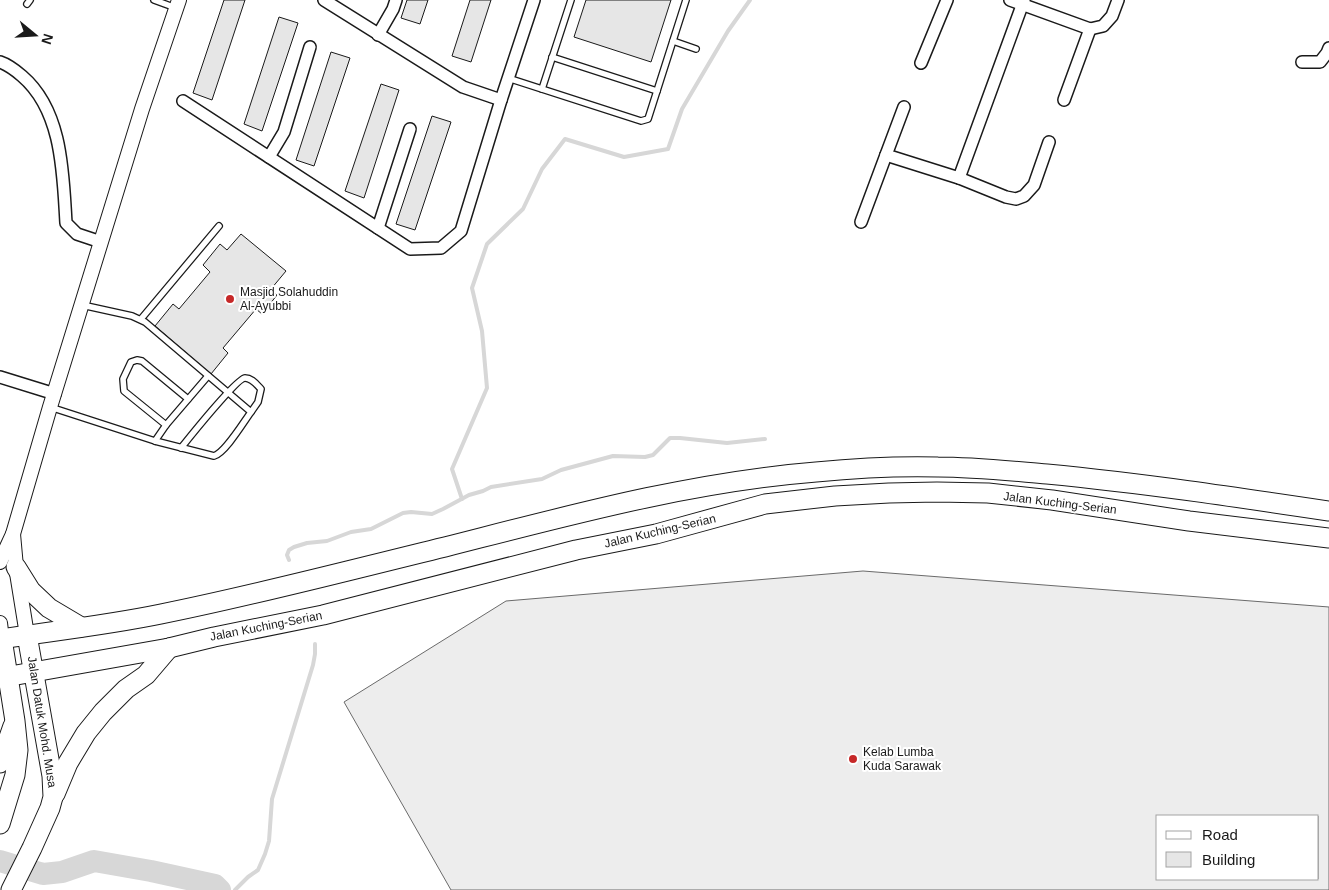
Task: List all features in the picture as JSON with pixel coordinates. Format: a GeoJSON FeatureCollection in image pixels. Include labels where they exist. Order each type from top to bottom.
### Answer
{"type":"FeatureCollection","features":[{"type":"Feature","properties":{"kind":"highway","name":"Jalan Kuching-Serian"},"geometry":{"type":"LineString","coordinates":[[1,634],[28,634],[160,615],[670,493],[739,481],[813,472],[877,467],[938,466],[1001,470],[1082,477],[1329,511]]}},
{"type":"Feature","properties":{"kind":"highway","name":"Jalan Kuching-Serian"},"geometry":{"type":"LineString","coordinates":[[4,677],[169,648],[323,615],[576,550],[656,534],[765,504],[835,496],[908,492],[988,494],[1052,500],[1189,521],[1329,538]]}},
{"type":"Feature","properties":{"kind":"highway"},"geometry":{"type":"LineString","coordinates":[[8,565],[49,608],[80,627]]}},
{"type":"Feature","properties":{"kind":"highway"},"geometry":{"type":"LineString","coordinates":[[0,824],[15,775],[18,750],[15,721],[4,677],[1,634]]}},
{"type":"Feature","properties":{"kind":"highway","name":"Jalan Datuk Mohd. Musa"},"geometry":{"type":"LineString","coordinates":[[11,890],[32,848],[53,797],[52,776],[28,634]]}},
{"type":"Feature","properties":{"kind":"highway"},"geometry":{"type":"LineString","coordinates":[[53,797],[68,763],[86,733],[103,712],[126,689],[146,675],[169,648]]}},
{"type":"Feature","properties":{"kind":"highway"},"geometry":{"type":"LineString","coordinates":[[0,763],[15,721]]}},
{"type":"Feature","properties":{"kind":"street"},"geometry":{"type":"LineString","coordinates":[[324,0],[463,87],[501,100]]}},
{"type":"Feature","properties":{"kind":"street"},"geometry":{"type":"LineString","coordinates":[[378,34],[393,9],[396,0]]}},
{"type":"Feature","properties":{"kind":"street"},"geometry":{"type":"LineString","coordinates":[[183,101],[410,249],[441,248],[461,231],[534,0]]}},
{"type":"Feature","properties":{"kind":"street"},"geometry":{"type":"LineString","coordinates":[[921,63],[947,0]]}},
{"type":"Feature","properties":{"kind":"street"},"geometry":{"type":"LineString","coordinates":[[1010,0],[1023,2],[1090,29],[1103,26],[1112,16],[1118,0]]}},
{"type":"Feature","properties":{"kind":"street"},"geometry":{"type":"LineString","coordinates":[[959,178],[1023,2]]}},
{"type":"Feature","properties":{"kind":"street"},"geometry":{"type":"LineString","coordinates":[[28,634],[8,565],[14,534],[101,242],[177,4]]}},
{"type":"Feature","properties":{"kind":"street"},"geometry":{"type":"LineString","coordinates":[[1064,100],[1090,29]]}},
{"type":"Feature","properties":{"kind":"street"},"geometry":{"type":"LineString","coordinates":[[268,157],[284,132],[310,47]]}},
{"type":"Feature","properties":{"kind":"street"},"geometry":{"type":"LineString","coordinates":[[1302,62],[1320,62],[1328,53],[1329,48]]}},
{"type":"Feature","properties":{"kind":"street"},"geometry":{"type":"LineString","coordinates":[[0,62],[9,65],[32,84],[50,115],[62,166],[66,224],[77,234],[101,242]]}},
{"type":"Feature","properties":{"kind":"street"},"geometry":{"type":"LineString","coordinates":[[862,222],[904,107]]}},
{"type":"Feature","properties":{"kind":"street"},"geometry":{"type":"LineString","coordinates":[[378,228],[410,129]]}},
{"type":"Feature","properties":{"kind":"street"},"geometry":{"type":"LineString","coordinates":[[886,155],[959,178],[1006,197],[1016,199],[1024,196],[1034,185],[1049,142]]}},
{"type":"Feature","properties":{"kind":"street"},"geometry":{"type":"LineString","coordinates":[[0,377],[53,400]]}},
{"type":"Feature","properties":{"kind":"lane"},"geometry":{"type":"LineString","coordinates":[[154,0],[177,4]]}},
{"type":"Feature","properties":{"kind":"lane"},"geometry":{"type":"LineString","coordinates":[[542,88],[571,0]]}},
{"type":"Feature","properties":{"kind":"lane"},"geometry":{"type":"LineString","coordinates":[[508,78],[641,121],[648,119],[686,0]]}},
{"type":"Feature","properties":{"kind":"lane"},"geometry":{"type":"LineString","coordinates":[[673,41],[696,49]]}},
{"type":"Feature","properties":{"kind":"lane"},"geometry":{"type":"LineString","coordinates":[[552,57],[657,91]]}},
{"type":"Feature","properties":{"kind":"lane"},"geometry":{"type":"LineString","coordinates":[[141,319],[219,226]]}},
{"type":"Feature","properties":{"kind":"lane"},"geometry":{"type":"LineString","coordinates":[[82,305],[141,319],[251,412]]}},
{"type":"Feature","properties":{"kind":"lane"},"geometry":{"type":"LineString","coordinates":[[166,425],[124,391],[123,379],[131,362],[137,360],[142,362],[188,398]]}},
{"type":"Feature","properties":{"kind":"lane"},"geometry":{"type":"LineString","coordinates":[[156,441],[166,425],[208,376]]}},
{"type":"Feature","properties":{"kind":"lane"},"geometry":{"type":"LineString","coordinates":[[53,400],[156,441],[181,448],[210,456],[217,456],[258,402],[261,389],[251,380],[241,378],[181,448]]}},
{"type":"Feature","properties":{"kind":"shaded area","name":"Kelab Lumba Kuda Sarawak"},"geometry":{"type":"Polygon","coordinates":[[[863,571],[1329,607],[1329,890],[451,890],[344,702],[506,601],[863,571]]]}},
{"type":"Feature","properties":{"kind":"building"},"geometry":{"type":"Polygon","coordinates":[[[224,0],[245,0],[212,100],[193,93],[224,0]]]}},
{"type":"Feature","properties":{"kind":"building"},"geometry":{"type":"Polygon","coordinates":[[[407,0],[428,0],[420,24],[401,18],[407,0]]]}},
{"type":"Feature","properties":{"kind":"building"},"geometry":{"type":"Polygon","coordinates":[[[470,0],[491,0],[471,62],[452,56],[470,0]]]}},
{"type":"Feature","properties":{"kind":"building"},"geometry":{"type":"Polygon","coordinates":[[[586,0],[671,0],[651,62],[574,37],[586,0]]]}},
{"type":"Feature","properties":{"kind":"building"},"geometry":{"type":"Polygon","coordinates":[[[279,17],[298,23],[262,131],[244,124],[279,17]]]}},
{"type":"Feature","properties":{"kind":"building"},"geometry":{"type":"Polygon","coordinates":[[[331,52],[350,58],[314,166],[296,160],[331,52]]]}},
{"type":"Feature","properties":{"kind":"building"},"geometry":{"type":"Polygon","coordinates":[[[381,84],[399,90],[364,198],[345,191],[381,84]]]}},
{"type":"Feature","properties":{"kind":"building"},"geometry":{"type":"Polygon","coordinates":[[[432,116],[451,122],[415,230],[396,224],[432,116]]]}},
{"type":"Feature","properties":{"kind":"building","name":"Masjid Solahuddin Al-Ayubbi"},"geometry":{"type":"Polygon","coordinates":[[[241,234],[286,271],[271,289],[277,295],[262,314],[256,309],[223,348],[228,353],[211,374],[155,326],[173,304],[179,309],[210,272],[203,265],[220,244],[227,250],[241,234]]]}},
{"type":"Feature","properties":{"kind":"waterway"},"geometry":{"type":"LineString","coordinates":[[462,499],[452,469],[487,388],[482,331],[472,288],[487,244],[523,209],[542,169],[565,139],[624,157],[668,149],[682,109],[728,31],[750,0]]}},
{"type":"Feature","properties":{"kind":"waterway"},"geometry":{"type":"LineString","coordinates":[[289,560],[287,555],[289,550],[294,547],[307,543],[327,541],[351,532],[371,529],[403,513],[432,514],[469,495],[491,487],[542,479],[561,470],[613,456],[645,457],[653,455],[670,438],[727,443],[765,439]]}},
{"type":"Feature","properties":{"kind":"waterway"},"geometry":{"type":"LineString","coordinates":[[235,890],[258,870],[265,854],[269,841],[272,799],[313,665],[315,644]]}},
{"type":"Feature","properties":{"kind":"waterway"},"geometry":{"type":"LineString","coordinates":[[0,861],[43,874],[62,872],[94,861],[215,885],[220,890]]}},
{"type":"Feature","properties":{"kind":"place","name":"Masjid Solahuddin Al-Ayubbi"},"geometry":{"type":"Point","coordinates":[230,299]}},
{"type":"Feature","properties":{"kind":"place","name":"Kelab Lumba Kuda Sarawak"},"geometry":{"type":"Point","coordinates":[853,759]}}]}
